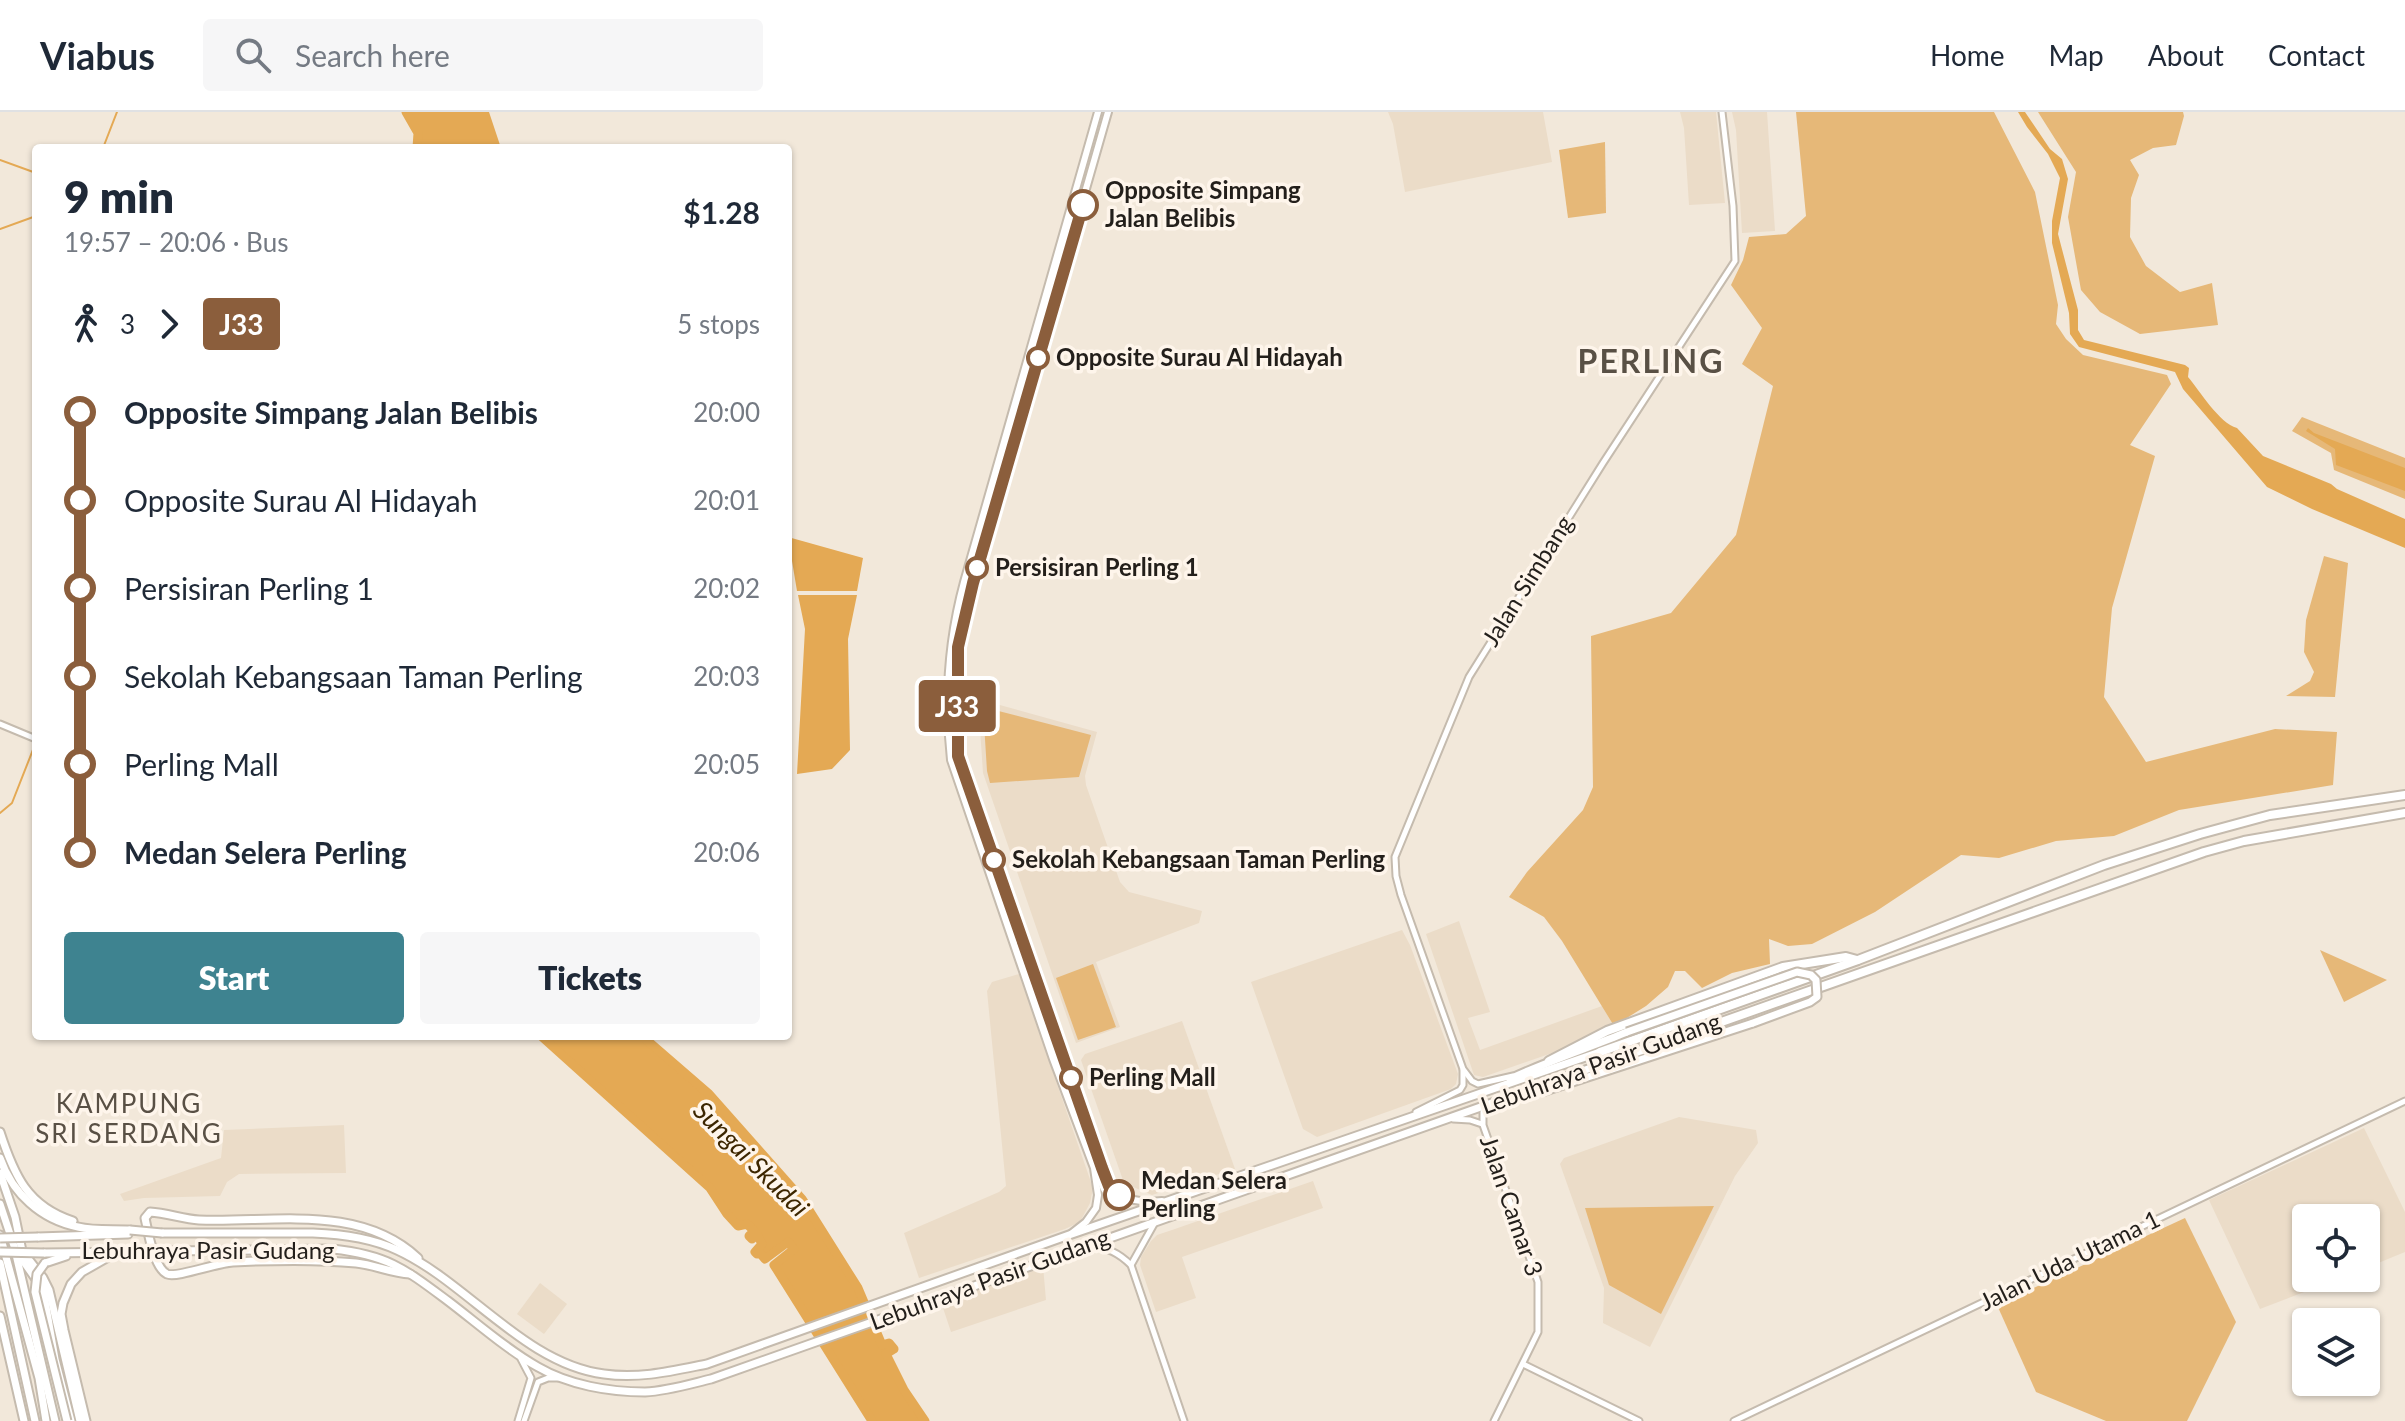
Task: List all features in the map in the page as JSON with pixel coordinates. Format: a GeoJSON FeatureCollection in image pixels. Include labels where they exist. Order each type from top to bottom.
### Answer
{"type":"FeatureCollection","features":[{"type":"Feature","properties":{"kind":"highway","name":"Lebuhraya Pasir Gudang"},"geometry":{"type":"LineString","coordinates":[[1,1238],[130,1232],[335,1234],[380,1243],[422,1264],[551,1357],[603,1374],[651,1376],[696,1367],[1600,1052],[1858,960],[2104,865],[2270,815],[2405,795]]}},
{"type":"Feature","properties":{"kind":"highway","name":"Lebuhraya Pasir Gudang"},"geometry":{"type":"LineString","coordinates":[[0,1252],[303,1249],[347,1251],[382,1258],[412,1274],[540,1368],[598,1388],[654,1391],[711,1379],[799,1349],[1509,1095],[2204,852],[2258,839],[2405,813]]}},
{"type":"Feature","properties":{"kind":"highway"},"geometry":{"type":"LineString","coordinates":[[1472,1097],[1607,1031],[1783,967],[1846,957],[1858,960]]}},
{"type":"Feature","properties":{"kind":"highway"},"geometry":{"type":"LineString","coordinates":[[1509,1095],[1527,1095],[1810,1002],[1817,997],[1816,980],[1811,975],[1797,972],[1549,1061]]}},
{"type":"Feature","properties":{"kind":"highway"},"geometry":{"type":"LineString","coordinates":[[0,1132],[13,1170],[32,1196],[62,1217],[130,1232]]}},
{"type":"Feature","properties":{"kind":"highway"},"geometry":{"type":"LineString","coordinates":[[0,1158],[18,1192],[38,1210],[68,1225],[110,1229]]}},
{"type":"Feature","properties":{"kind":"highway"},"geometry":{"type":"LineString","coordinates":[[0,1173],[15,1217],[22,1251],[49,1290],[83,1421]]}},
{"type":"Feature","properties":{"kind":"highway"},"geometry":{"type":"LineString","coordinates":[[0,1204],[14,1246],[55,1421]]}},
{"type":"Feature","properties":{"kind":"highway"},"geometry":{"type":"LineString","coordinates":[[412,1274],[394,1274],[361,1264],[324,1260],[224,1263],[177,1276],[165,1273],[158,1267],[145,1218],[150,1212],[196,1220],[326,1219],[373,1231],[413,1253],[422,1264]]}},
{"type":"Feature","properties":{"kind":"highway"},"geometry":{"type":"LineString","coordinates":[[1,1238],[39,1378],[46,1421]]}},
{"type":"Feature","properties":{"kind":"highway"},"geometry":{"type":"LineString","coordinates":[[14,1246],[43,1289],[69,1421]]}},
{"type":"Feature","properties":{"kind":"highway"},"geometry":{"type":"LineString","coordinates":[[69,1421],[35,1292],[37,1274],[45,1263],[84,1252]]}},
{"type":"Feature","properties":{"kind":"highway"},"geometry":{"type":"LineString","coordinates":[[83,1421],[61,1314],[63,1303],[71,1284],[82,1272],[117,1252]]}},
{"type":"Feature","properties":{"kind":"highway"},"geometry":{"type":"LineString","coordinates":[[0,1263],[35,1421]]}},
{"type":"Feature","properties":{"kind":"highway"},"geometry":{"type":"LineString","coordinates":[[0,1317],[25,1421]]}},
{"type":"Feature","properties":{"kind":"main road"},"geometry":{"type":"LineString","coordinates":[[1069,1235],[1086,1222],[1096,1208],[1098,1195],[1094,1168],[1053,1059],[951,760],[948,673],[949,649],[964,582],[1098,112]]}},
{"type":"Feature","properties":{"kind":"main road"},"geometry":{"type":"LineString","coordinates":[[1108,112],[973,583],[958,647],[958,756],[1109,1186],[1116,1194],[1140,1202],[1178,1199]]}},
{"type":"Feature","properties":{"kind":"street","name":"Jalan Simbang"},"geometry":{"type":"LineString","coordinates":[[1463,1069],[1401,895],[1395,857],[1469,677],[1588,485],[1735,261],[1733,206],[1722,112]]}},
{"type":"Feature","properties":{"kind":"street"},"geometry":{"type":"LineString","coordinates":[[0,724],[32,737]]}},
{"type":"Feature","properties":{"kind":"street"},"geometry":{"type":"LineString","coordinates":[[1463,1069],[1478,1084],[1522,1074]]}},
{"type":"Feature","properties":{"kind":"street"},"geometry":{"type":"LineString","coordinates":[[1401,1120],[1460,1090],[1463,1069]]}},
{"type":"Feature","properties":{"kind":"street"},"geometry":{"type":"LineString","coordinates":[[1449,1119],[1470,1120],[1483,1125],[1486,1109],[1527,1095]]}},
{"type":"Feature","properties":{"kind":"street","name":"Jalan Uda Utama 1"},"geometry":{"type":"LineString","coordinates":[[1734,1421],[2405,1101]]}},
{"type":"Feature","properties":{"kind":"street","name":"Jalan Camar 3"},"geometry":{"type":"LineString","coordinates":[[1483,1125],[1538,1282],[1539,1327],[1494,1421]]}},
{"type":"Feature","properties":{"kind":"street"},"geometry":{"type":"LineString","coordinates":[[1131,1265],[1155,1221]]}},
{"type":"Feature","properties":{"kind":"street"},"geometry":{"type":"LineString","coordinates":[[1077,1249],[1097,1247],[1109,1250],[1131,1265],[1184,1421]]}},
{"type":"Feature","properties":{"kind":"street"},"geometry":{"type":"LineString","coordinates":[[515,1351],[531,1378],[521,1421]]}},
{"type":"Feature","properties":{"kind":"street"},"geometry":{"type":"LineString","coordinates":[[1523,1364],[1639,1421]]}},
{"type":"Feature","properties":{"kind":"street"},"geometry":{"type":"LineString","coordinates":[[521,1421],[538,1382],[563,1378]]}},
{"type":"Feature","properties":{"kind":"shaded area"},"geometry":{"type":"Polygon","coordinates":[[[1388,112],[1543,112],[1552,162],[1405,192],[1388,112]]]}},
{"type":"Feature","properties":{"kind":"shaded area"},"geometry":{"type":"Polygon","coordinates":[[[1680,112],[1716,112],[1725,203],[1689,205],[1684,128],[1680,112]]]}},
{"type":"Feature","properties":{"kind":"shaded area"},"geometry":{"type":"Polygon","coordinates":[[[1732,112],[1767,112],[1775,231],[1742,233],[1736,130],[1732,112]]]}},
{"type":"Feature","properties":{"kind":"shaded area"},"geometry":{"type":"Polygon","coordinates":[[[1796,112],[1994,112],[2035,192],[2058,305],[2056,324],[2083,355],[2167,375],[2171,384],[2130,445],[2155,456],[2112,608],[2104,697],[2146,762],[2275,729],[2337,732],[2333,785],[2179,810],[2114,836],[2056,841],[1999,858],[1961,855],[1875,912],[1812,944],[1788,946],[1769,939],[1770,964],[1732,973],[1702,988],[1685,971],[1675,971],[1668,987],[1646,1006],[1614,1026],[1544,917],[1509,897],[1527,872],[1583,810],[1593,787],[1591,636],[1671,613],[1736,535],[1773,386],[1742,364],[1762,328],[1731,285],[1743,260],[1749,237],[1786,234],[1806,216],[1796,112]]]}},
{"type":"Feature","properties":{"kind":"shaded area"},"geometry":{"type":"Polygon","coordinates":[[[2038,112],[2183,112],[2176,145],[2153,148],[2130,160],[2139,175],[2131,198],[2130,237],[2146,266],[2180,292],[2212,283],[2218,325],[2140,334],[2100,312],[2081,290],[2068,217],[2076,172],[2038,112]]]}},
{"type":"Feature","properties":{"kind":"shaded area"},"geometry":{"type":"Polygon","coordinates":[[[1605,142],[1606,213],[1568,218],[1559,150],[1605,142]]]}},
{"type":"Feature","properties":{"kind":"shaded area"},"geometry":{"type":"Polygon","coordinates":[[[2302,417],[2405,458],[2405,499],[2334,470],[2331,453],[2292,431],[2302,417]]]}},
{"type":"Feature","properties":{"kind":"shaded area"},"geometry":{"type":"Polygon","coordinates":[[[2324,556],[2348,563],[2335,697],[2286,696],[2310,681],[2314,672],[2304,652],[2306,620],[2324,556]]]}},
{"type":"Feature","properties":{"kind":"shaded area"},"geometry":{"type":"Polygon","coordinates":[[[978,699],[1097,732],[1085,776],[1086,785],[1120,882],[1129,892],[1202,911],[1199,923],[1096,962],[1120,1027],[1076,1043],[983,773],[978,699]]]}},
{"type":"Feature","properties":{"kind":"shaded area"},"geometry":{"type":"Polygon","coordinates":[[[983,707],[1091,735],[1079,777],[990,783],[983,707]]]}},
{"type":"Feature","properties":{"kind":"shaded area"},"geometry":{"type":"Polygon","coordinates":[[[1459,921],[1490,1012],[1468,1018],[1480,1050],[1602,1006],[1614,1026],[1552,1053],[1483,1077],[1474,1075],[1426,934],[1459,921]]]}},
{"type":"Feature","properties":{"kind":"shaded area"},"geometry":{"type":"Polygon","coordinates":[[[1402,930],[1458,1074],[1456,1084],[1451,1089],[1317,1137],[1303,1129],[1251,982],[1402,930]]]}},
{"type":"Feature","properties":{"kind":"shaded area"},"geometry":{"type":"Polygon","coordinates":[[[2320,950],[2387,980],[2344,1002],[2320,950]]]}},
{"type":"Feature","properties":{"kind":"shaded area"},"geometry":{"type":"Polygon","coordinates":[[[1093,964],[1116,1027],[1078,1040],[1056,978],[1093,964]]]}},
{"type":"Feature","properties":{"kind":"shaded area"},"geometry":{"type":"Polygon","coordinates":[[[1019,974],[1093,1188],[1090,1203],[1080,1222],[1065,1229],[919,1278],[904,1233],[999,1192],[1006,1186],[987,991],[992,982],[1019,974]]]}},
{"type":"Feature","properties":{"kind":"shaded area"},"geometry":{"type":"Polygon","coordinates":[[[1182,1021],[1235,1169],[1152,1195],[1124,1183],[1081,1060],[1085,1054],[1182,1021]]]}},
{"type":"Feature","properties":{"kind":"shaded area"},"geometry":{"type":"Polygon","coordinates":[[[1679,1117],[1756,1130],[1758,1143],[1735,1176],[1650,1347],[1603,1323],[1604,1288],[1560,1164],[1564,1158],[1679,1117]]]}},
{"type":"Feature","properties":{"kind":"shaded area"},"geometry":{"type":"Polygon","coordinates":[[[344,1125],[346,1173],[239,1174],[227,1182],[220,1196],[124,1201],[120,1194],[221,1158],[224,1130],[344,1125]]]}},
{"type":"Feature","properties":{"kind":"shaded area"},"geometry":{"type":"Polygon","coordinates":[[[2364,1128],[2405,1212],[2405,1252],[2380,1262],[2380,1204],[2292,1204],[2292,1292],[2304,1292],[2260,1309],[2209,1200],[2364,1128]]]}},
{"type":"Feature","properties":{"kind":"shaded area"},"geometry":{"type":"Polygon","coordinates":[[[1313,1181],[1323,1208],[1182,1257],[1196,1298],[1156,1312],[1140,1265],[1141,1257],[1157,1235],[1313,1181]]]}},
{"type":"Feature","properties":{"kind":"shaded area"},"geometry":{"type":"Polygon","coordinates":[[[1714,1206],[1661,1314],[1609,1285],[1585,1208],[1714,1206]]]}},
{"type":"Feature","properties":{"kind":"shaded area"},"geometry":{"type":"Polygon","coordinates":[[[2185,1218],[2236,1322],[2187,1421],[2106,1421],[2036,1392],[1997,1305],[2185,1218]]]}},
{"type":"Feature","properties":{"kind":"shaded area"},"geometry":{"type":"Polygon","coordinates":[[[1043,1266],[1046,1300],[951,1332],[941,1302],[1043,1266]]]}},
{"type":"Feature","properties":{"kind":"shaded area"},"geometry":{"type":"Polygon","coordinates":[[[540,1283],[567,1304],[544,1334],[517,1314],[540,1283]]]}},
{"type":"Feature","properties":{"kind":"water"},"geometry":{"type":"Polygon","coordinates":[[[406,112],[489,112],[500,144],[417,144],[418,133],[406,112]]]}},
{"type":"Feature","properties":{"kind":"water"},"geometry":{"type":"Polygon","coordinates":[[[2018,112],[2025,112],[2050,149],[2062,159],[2068,179],[2058,234],[2078,310],[2078,330],[2084,340],[2185,365],[2189,368],[2188,377],[2210,406],[2223,420],[2237,428],[2263,456],[2405,519],[2405,548],[2267,487],[2183,389],[2175,372],[2079,347],[2070,334],[2069,313],[2052,243],[2052,221],[2060,178],[2048,154],[2018,112]]]}},
{"type":"Feature","properties":{"kind":"water"},"geometry":{"type":"Polygon","coordinates":[[[2308,428],[2405,468],[2405,491],[2336,465],[2335,449],[2306,431],[2308,428]]]}},
{"type":"Feature","properties":{"kind":"water"},"geometry":{"type":"Polygon","coordinates":[[[792,538],[863,558],[857,591],[797,591],[792,538]]]}},
{"type":"Feature","properties":{"kind":"water"},"geometry":{"type":"Polygon","coordinates":[[[798,595],[857,595],[848,639],[850,750],[832,769],[797,774],[805,629],[798,595]]]}},
{"type":"Feature","properties":{"kind":"water","name":"Sungai Skudai"},"geometry":{"type":"Polygon","coordinates":[[[545,1040],[647,1040],[709,1094],[802,1199],[858,1288],[882,1344],[889,1343],[894,1349],[886,1355],[925,1421],[872,1421],[774,1265],[794,1249],[789,1242],[765,1259],[759,1252],[757,1254],[755,1252],[762,1244],[757,1234],[752,1239],[749,1236],[754,1231],[747,1224],[738,1226],[710,1188],[545,1040]]]}},
{"type":"Feature","properties":{"kind":"waterway"},"geometry":{"type":"LineString","coordinates":[[105,144],[117,112]]}},
{"type":"Feature","properties":{"kind":"waterway"},"geometry":{"type":"LineString","coordinates":[[406,112],[418,133],[417,144]]}},
{"type":"Feature","properties":{"kind":"waterway"},"geometry":{"type":"LineString","coordinates":[[0,160],[32,172]]}},
{"type":"Feature","properties":{"kind":"waterway"},"geometry":{"type":"LineString","coordinates":[[0,229],[32,217]]}},
{"type":"Feature","properties":{"kind":"waterway"},"geometry":{"type":"LineString","coordinates":[[0,813],[12,803],[32,752]]}},
{"type":"Feature","properties":{"kind":"waterway"},"geometry":{"type":"LineString","coordinates":[[545,1040],[710,1188],[738,1226],[747,1224],[754,1231],[749,1236],[752,1239],[757,1234],[762,1244],[755,1252],[757,1254],[759,1252],[765,1259],[788,1242],[794,1249],[774,1265],[872,1421]]}},
{"type":"Feature","properties":{"kind":"waterway","name":"Sungai Skudai"},"geometry":{"type":"LineString","coordinates":[[647,1040],[709,1094],[802,1199],[858,1288],[882,1345],[889,1343],[894,1349],[886,1354],[904,1390],[925,1421]]}},
{"type":"Feature","properties":{"kind":"bus line","name":"J33"},"geometry":{"type":"LineString","coordinates":[[1083,205],[973,583],[958,647],[958,756],[1102,1168],[1109,1186],[1119,1195]]}},
{"type":"Feature","properties":{"kind":"place","name":"Opposite Simpang Jalan Belibis"},"geometry":{"type":"Point","coordinates":[1083,205]}},
{"type":"Feature","properties":{"kind":"place","name":"Opposite Surau Al Hidayah"},"geometry":{"type":"Point","coordinates":[1038,358]}},
{"type":"Feature","properties":{"kind":"place","name":"Persisiran Perling 1"},"geometry":{"type":"Point","coordinates":[977,568]}},
{"type":"Feature","properties":{"kind":"place","name":"Sekolah Kebangsaan Taman Perling"},"geometry":{"type":"Point","coordinates":[994,860]}},
{"type":"Feature","properties":{"kind":"place","name":"Perling Mall"},"geometry":{"type":"Point","coordinates":[1071,1078]}},
{"type":"Feature","properties":{"kind":"place","name":"Medan Selera Perling"},"geometry":{"type":"Point","coordinates":[1119,1195]}},
{"type":"Feature","properties":{"kind":"district","name":"PERLING"},"geometry":{"type":"Point","coordinates":[1651,362]}},
{"type":"Feature","properties":{"kind":"district","name":"KAMPUNG SRI SERDANG"},"geometry":{"type":"Point","coordinates":[129,1119]}}]}
